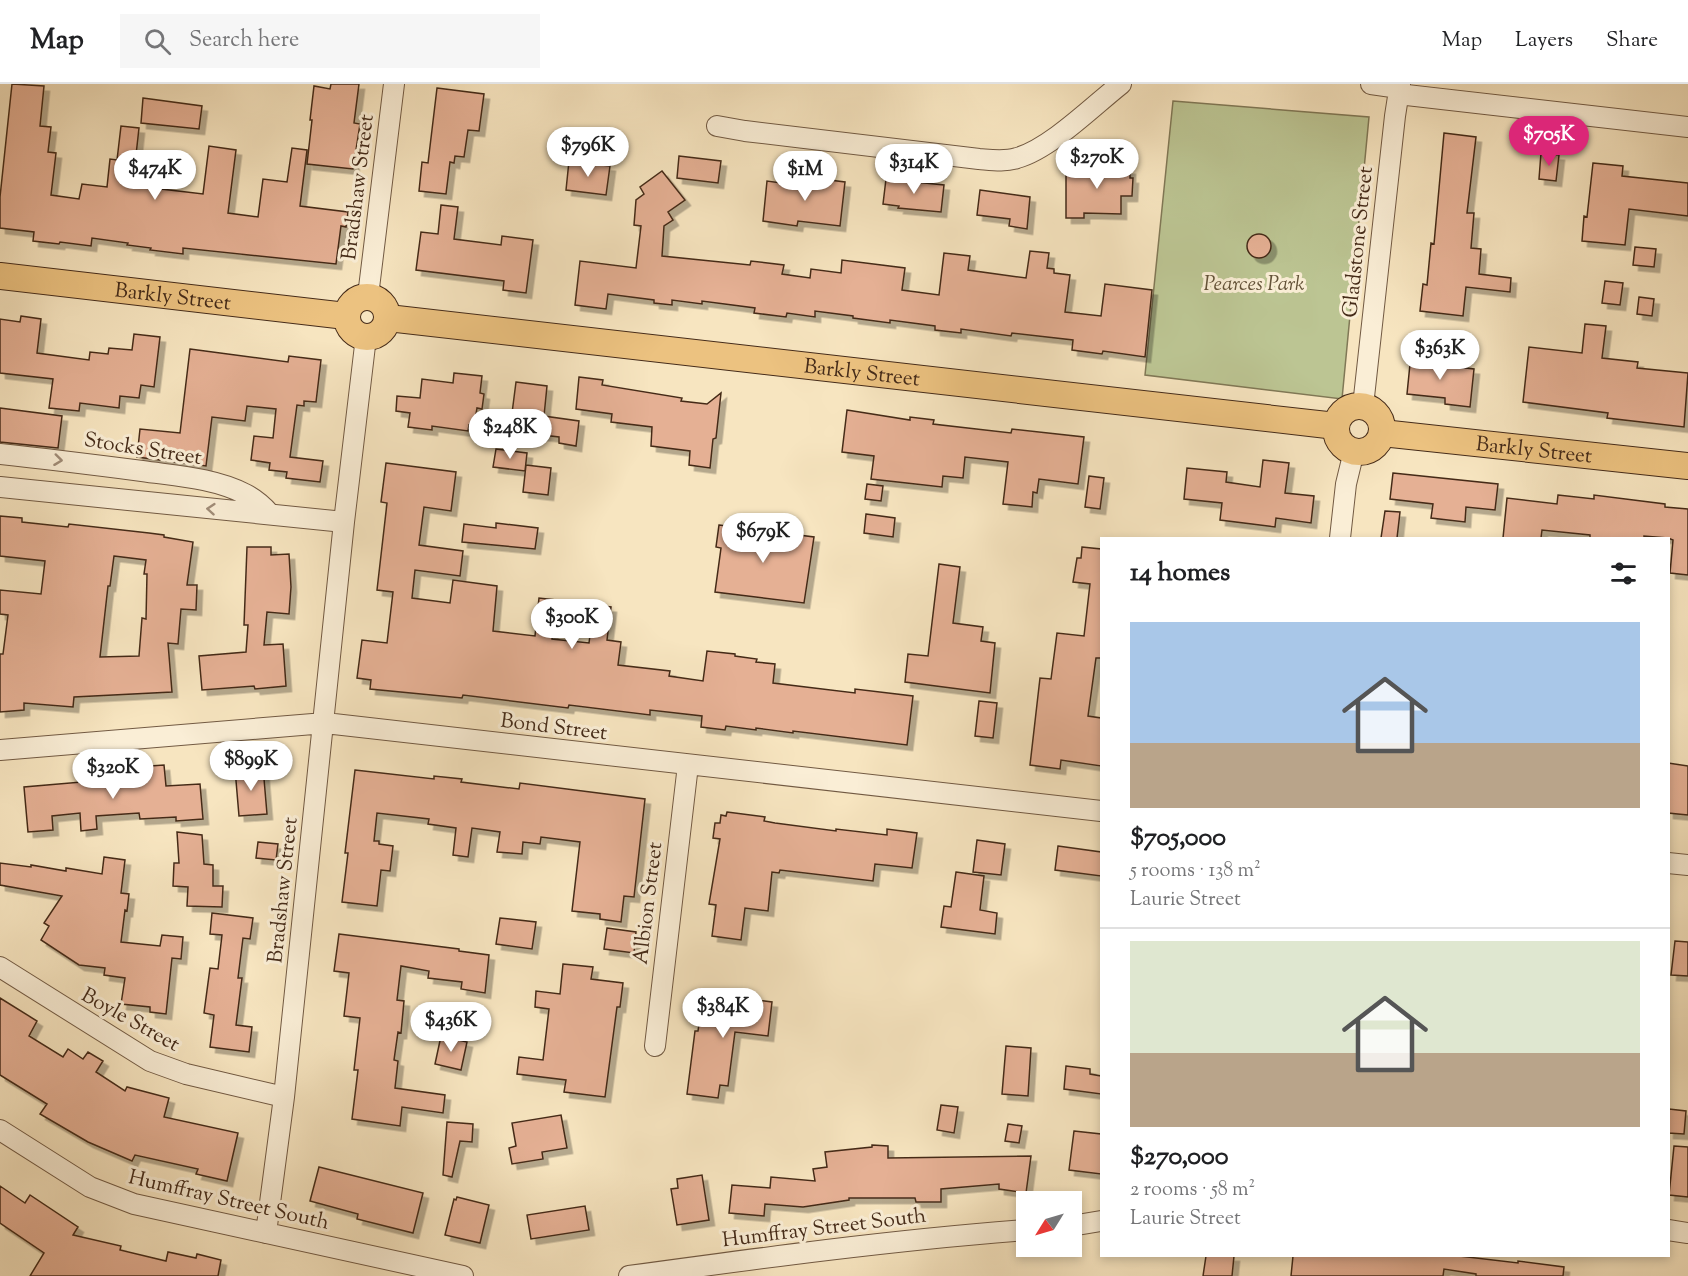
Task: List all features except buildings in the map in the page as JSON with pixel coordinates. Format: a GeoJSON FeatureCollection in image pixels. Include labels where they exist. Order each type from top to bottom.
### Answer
{"type":"FeatureCollection","features":[{"type":"Feature","properties":{"kind":"main road","name":"Barkly Street"},"geometry":{"type":"LineString","coordinates":[[0,276],[346,316]]}},
{"type":"Feature","properties":{"kind":"main road"},"geometry":{"type":"LineString","coordinates":[[368,296],[382,303],[388,318],[381,332],[366,337],[352,331],[346,316],[353,302],[368,296]]}},
{"type":"Feature","properties":{"kind":"main road","name":"Barkly Street"},"geometry":{"type":"LineString","coordinates":[[388,318],[1336,426]]}},
{"type":"Feature","properties":{"kind":"main road"},"geometry":{"type":"LineString","coordinates":[[1363,406],[1376,414],[1381,423],[1382,433],[1372,448],[1363,452],[1354,451],[1340,442],[1336,426],[1345,410],[1363,406]]}},
{"type":"Feature","properties":{"kind":"main road","name":"Barkly Street"},"geometry":{"type":"LineString","coordinates":[[1382,433],[1688,466]]}},
{"type":"Feature","properties":{"kind":"street","name":"Bradshaw Street"},"geometry":{"type":"LineString","coordinates":[[368,296],[394,84]]}},
{"type":"Feature","properties":{"kind":"street"},"geometry":{"type":"LineString","coordinates":[[717,126],[956,157],[1010,160],[1041,148],[1120,84]]}},
{"type":"Feature","properties":{"kind":"street"},"geometry":{"type":"LineString","coordinates":[[1371,84],[1688,127]]}},
{"type":"Feature","properties":{"kind":"street","name":"Gladstone Street"},"geometry":{"type":"LineString","coordinates":[[1363,406],[1399,89]]}},
{"type":"Feature","properties":{"kind":"street","name":"Bradshaw Street"},"geometry":{"type":"LineString","coordinates":[[266,1233],[284,1096],[344,522],[366,337]]}},
{"type":"Feature","properties":{"kind":"street"},"geometry":{"type":"LineString","coordinates":[[1340,537],[1346,483],[1354,451]]}},
{"type":"Feature","properties":{"kind":"street","name":"Stocks Street"},"geometry":{"type":"LineString","coordinates":[[0,454],[64,460],[207,482],[246,494],[270,514]]}},
{"type":"Feature","properties":{"kind":"street"},"geometry":{"type":"LineString","coordinates":[[0,488],[344,522]]}},
{"type":"Feature","properties":{"kind":"street","name":"Bond Street"},"geometry":{"type":"LineString","coordinates":[[0,750],[324,723],[1100,811]]}},
{"type":"Feature","properties":{"kind":"street","name":"Albion Street"},"geometry":{"type":"LineString","coordinates":[[655,1046],[688,765]]}},
{"type":"Feature","properties":{"kind":"street"},"geometry":{"type":"LineString","coordinates":[[1670,863],[1688,865]]}},
{"type":"Feature","properties":{"kind":"street","name":"Boyle Street"},"geometry":{"type":"LineString","coordinates":[[0,968],[150,1061],[186,1074],[284,1096]]}},
{"type":"Feature","properties":{"kind":"street","name":"Humffray Street South"},"geometry":{"type":"LineString","coordinates":[[0,1130],[77,1179],[118,1199],[156,1210],[464,1276]]}},
{"type":"Feature","properties":{"kind":"street"},"geometry":{"type":"LineString","coordinates":[[1082,1224],[1100,1221]]}},
{"type":"Feature","properties":{"kind":"street"},"geometry":{"type":"LineString","coordinates":[[1670,1230],[1688,1233]]}},
{"type":"Feature","properties":{"kind":"street","name":"Humffray Street South"},"geometry":{"type":"LineString","coordinates":[[629,1276],[808,1252],[1016,1231]]}},
{"type":"Feature","properties":{"kind":"green space","name":"Pearces Park"},"geometry":{"type":"Polygon","coordinates":[[[1173,101],[1369,117],[1342,399],[1145,375],[1173,101]]]}}]}
